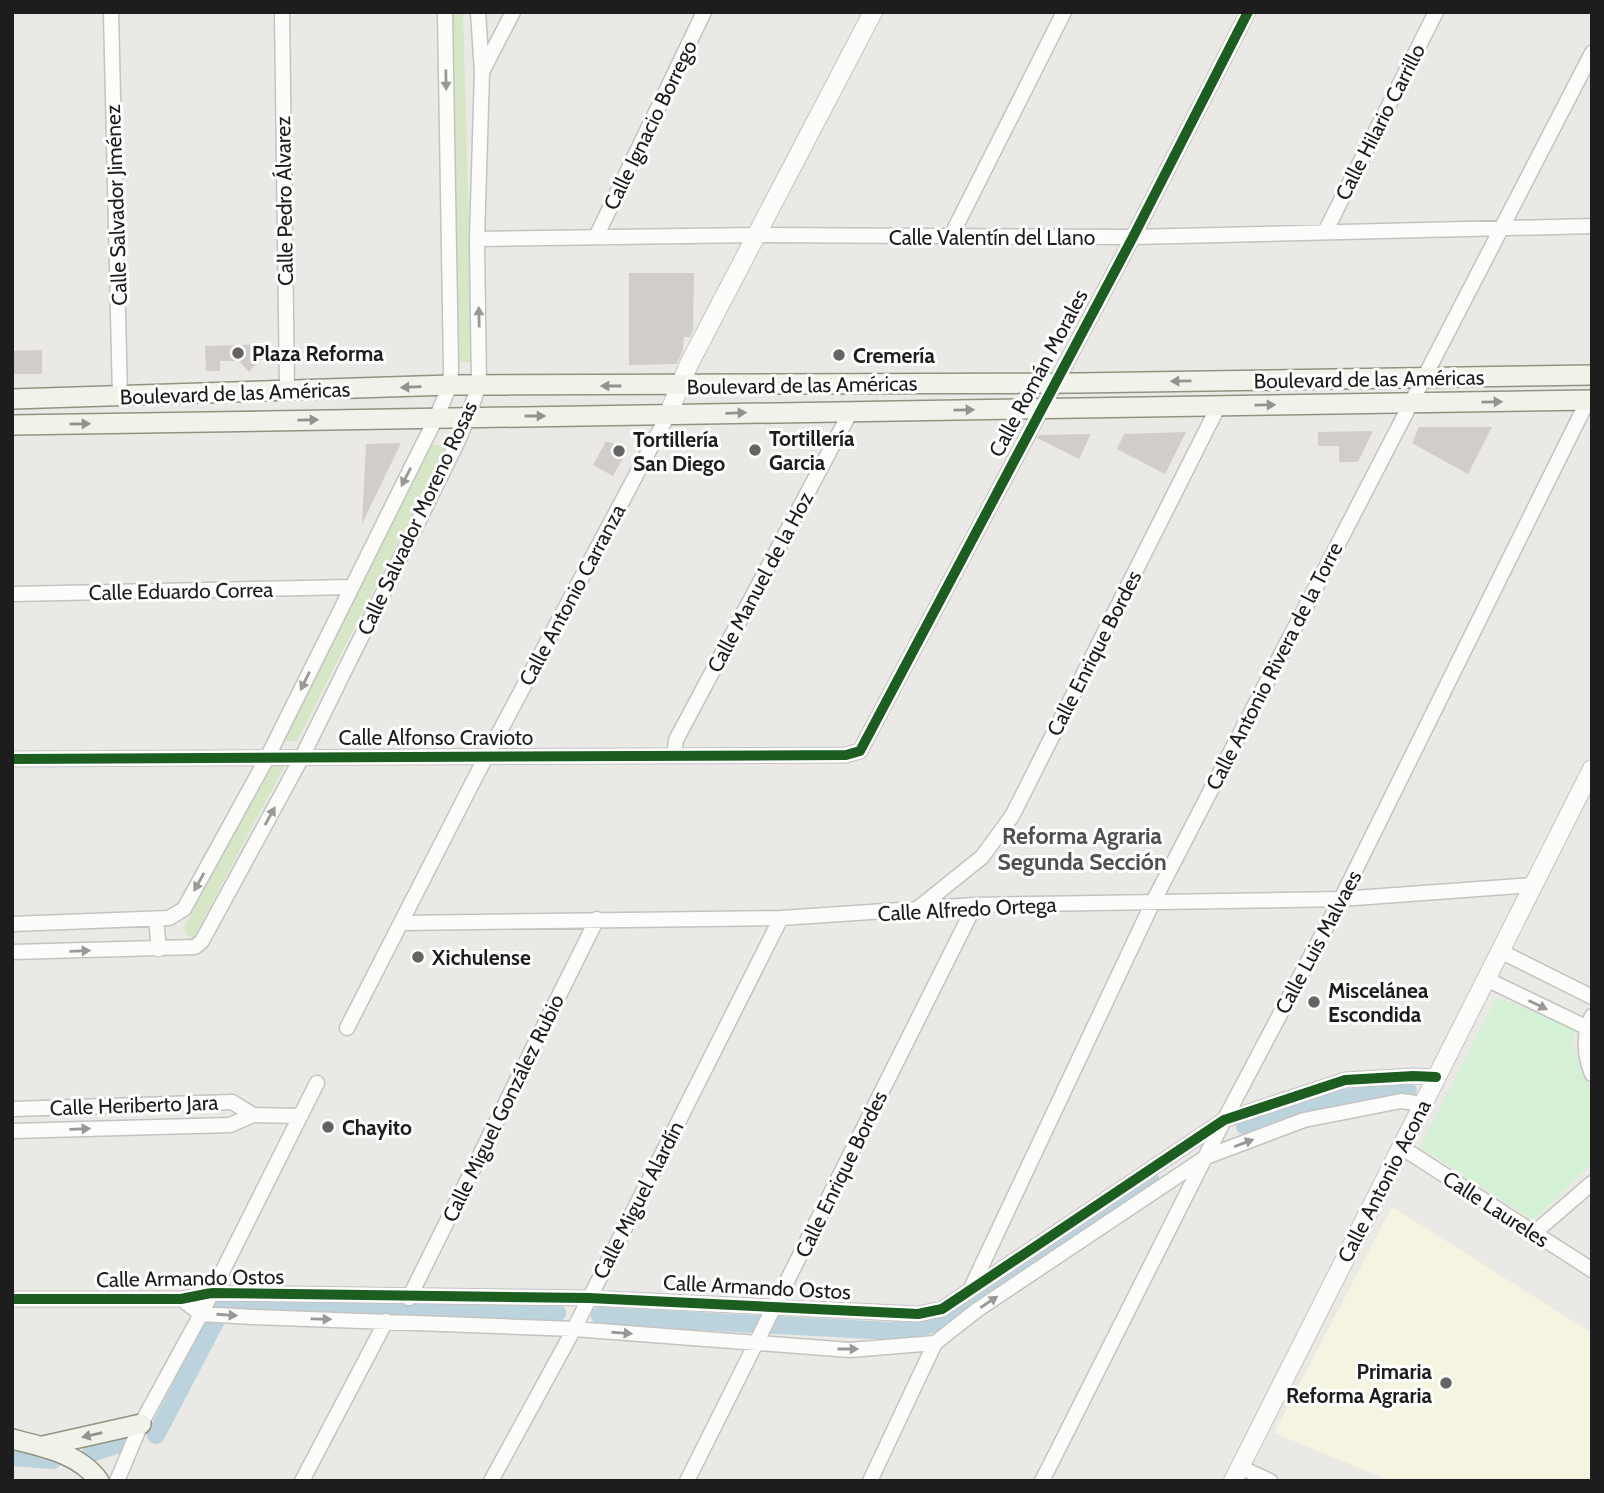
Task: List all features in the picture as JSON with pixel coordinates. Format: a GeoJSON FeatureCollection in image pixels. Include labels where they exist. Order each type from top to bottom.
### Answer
{"type":"FeatureCollection","features":[{"type":"Feature","properties":{"kind":"main road","name":"Boulevard de las Américas"},"geometry":{"type":"LineString","coordinates":[[12,399],[120,398],[450,385],[1053,383],[1592,375]]}},
{"type":"Feature","properties":{"kind":"main road","name":"Boulevard de las Américas"},"geometry":{"type":"LineString","coordinates":[[12,425],[437,416],[1039,410],[1590,400]]}},
{"type":"Feature","properties":{"kind":"main road"},"geometry":{"type":"LineString","coordinates":[[43,1446],[141,1424]]}},
{"type":"Feature","properties":{"kind":"main road"},"geometry":{"type":"LineString","coordinates":[[12,1439],[43,1446],[87,1464],[99,1481]]}},
{"type":"Feature","properties":{"kind":"street","name":"Calle Salvador Jiménez"},"geometry":{"type":"LineString","coordinates":[[111,12],[120,398]]}},
{"type":"Feature","properties":{"kind":"street","name":"Calle Pedro Álvarez"},"geometry":{"type":"LineString","coordinates":[[282,12],[287,390]]}},
{"type":"Feature","properties":{"kind":"street","name":"Calle Salvador Moreno Rosas"},"geometry":{"type":"LineString","coordinates":[[12,924],[156,919],[178,915],[184,909],[267,758],[437,416],[450,385],[445,12]]}},
{"type":"Feature","properties":{"kind":"street","name":"Calle Salvador Moreno Rosas"},"geometry":{"type":"LineString","coordinates":[[12,953],[195,947],[202,941],[302,757],[468,416],[479,386],[477,239],[482,72],[478,12]]}},
{"type":"Feature","properties":{"kind":"street"},"geometry":{"type":"LineString","coordinates":[[482,72],[513,12]]}},
{"type":"Feature","properties":{"kind":"street","name":"Calle Ignacio Borrego"},"geometry":{"type":"LineString","coordinates":[[596,237],[704,12]]}},
{"type":"Feature","properties":{"kind":"street","name":"Calle Antonio Carranza"},"geometry":{"type":"LineString","coordinates":[[347,1028],[486,756],[668,415],[756,235],[873,12]]}},
{"type":"Feature","properties":{"kind":"street"},"geometry":{"type":"LineString","coordinates":[[950,238],[1064,12]]}},
{"type":"Feature","properties":{"kind":"street","name":"Calle Román Morales"},"geometry":{"type":"LineString","coordinates":[[860,751],[1053,383],[1133,237],[1248,12]]}},
{"type":"Feature","properties":{"kind":"street","name":"Calle Hilario Carrillo"},"geometry":{"type":"LineString","coordinates":[[1325,232],[1436,12]]}},
{"type":"Feature","properties":{"kind":"street","name":"Calle Antonio Rivera de la Torre"},"geometry":{"type":"LineString","coordinates":[[971,1287],[1152,904],[1592,53]]}},
{"type":"Feature","properties":{"kind":"street","name":"Calle Valentín del Llano"},"geometry":{"type":"LineString","coordinates":[[477,239],[756,235],[1133,237],[1592,226]]}},
{"type":"Feature","properties":{"kind":"street","name":"Calle Luis Malvaes"},"geometry":{"type":"LineString","coordinates":[[1042,1481],[1224,1120],[1341,899],[1590,400]]}},
{"type":"Feature","properties":{"kind":"street","name":"Calle Enrique Bordes"},"geometry":{"type":"LineString","coordinates":[[915,911],[982,857],[1012,816],[1219,405]]}},
{"type":"Feature","properties":{"kind":"street","name":"Calle Manuel de la Hoz"},"geometry":{"type":"LineString","coordinates":[[674,755],[676,740],[851,411]]}},
{"type":"Feature","properties":{"kind":"street","name":"Calle Eduardo Correa"},"geometry":{"type":"LineString","coordinates":[[12,594],[351,587]]}},
{"type":"Feature","properties":{"kind":"street","name":"Calle Alfonso Cravioto"},"geometry":{"type":"LineString","coordinates":[[12,759],[846,755],[860,751]]}},
{"type":"Feature","properties":{"kind":"street","name":"Calle Antonio Acona"},"geometry":{"type":"LineString","coordinates":[[1236,1474],[1592,769]]}},
{"type":"Feature","properties":{"kind":"street","name":"Calle Alfredo Ortega"},"geometry":{"type":"LineString","coordinates":[[401,923],[781,918],[975,905],[1341,899],[1533,886]]}},
{"type":"Feature","properties":{"kind":"street","name":"Calle Enrique Bordes"},"geometry":{"type":"LineString","coordinates":[[687,1481],[759,1343],[975,905]]}},
{"type":"Feature","properties":{"kind":"street","name":"Calle Miguel Alardín"},"geometry":{"type":"LineString","coordinates":[[491,1481],[589,1298],[781,918]]}},
{"type":"Feature","properties":{"kind":"street"},"geometry":{"type":"LineString","coordinates":[[156,919],[159,949]]}},
{"type":"Feature","properties":{"kind":"street","name":"Calle Miguel González Rubio"},"geometry":{"type":"LineString","coordinates":[[409,1298],[597,919]]}},
{"type":"Feature","properties":{"kind":"street"},"geometry":{"type":"LineString","coordinates":[[1500,951],[1592,997]]}},
{"type":"Feature","properties":{"kind":"street"},"geometry":{"type":"LineString","coordinates":[[1486,979],[1590,1025],[1586,1058],[1592,1074]]}},
{"type":"Feature","properties":{"kind":"street","name":"Calle Armando Ostos"},"geometry":{"type":"LineString","coordinates":[[12,1299],[181,1300],[211,1293],[409,1298],[589,1298],[918,1314],[942,1309],[971,1287],[1224,1120],[1345,1080],[1436,1077]]}},
{"type":"Feature","properties":{"kind":"street"},"geometry":{"type":"LineString","coordinates":[[117,1481],[141,1424],[201,1314],[317,1083]]}},
{"type":"Feature","properties":{"kind":"street"},"geometry":{"type":"LineString","coordinates":[[870,1481],[935,1343],[977,1310],[1206,1157],[1304,1120],[1401,1101],[1423,1104]]}},
{"type":"Feature","properties":{"kind":"street","name":"Calle Heriberto Jara"},"geometry":{"type":"LineString","coordinates":[[12,1109],[232,1102],[253,1115]]}},
{"type":"Feature","properties":{"kind":"street","name":"Calle Heriberto Jara"},"geometry":{"type":"LineString","coordinates":[[12,1131],[230,1125],[253,1115],[299,1116]]}},
{"type":"Feature","properties":{"kind":"street","name":"Calle Laureles"},"geometry":{"type":"LineString","coordinates":[[1401,1147],[1592,1270]]}},
{"type":"Feature","properties":{"kind":"street"},"geometry":{"type":"LineString","coordinates":[[1139,1176],[1152,1193]]}},
{"type":"Feature","properties":{"kind":"street"},"geometry":{"type":"LineString","coordinates":[[1534,1233],[1592,1183]]}},
{"type":"Feature","properties":{"kind":"street","name":"Calle Armando Ostos"},"geometry":{"type":"LineString","coordinates":[[181,1300],[201,1314],[573,1329],[850,1350],[935,1343]]}},
{"type":"Feature","properties":{"kind":"street"},"geometry":{"type":"LineString","coordinates":[[302,1481],[386,1321]]}},
{"type":"Feature","properties":{"kind":"street"},"geometry":{"type":"LineString","coordinates":[[1236,1474],[1270,1481]]}},
{"type":"Feature","properties":{"kind":"shaded area","name":"Primaria Reforma Agraria"},"geometry":{"type":"Polygon","coordinates":[[[1392,1207],[1592,1333],[1592,1481],[1391,1481],[1274,1433],[1392,1207]]]}},
{"type":"Feature","properties":{"kind":"green space"},"geometry":{"type":"Polygon","coordinates":[[[453,12],[463,12],[473,362],[458,362],[453,12]]]}},
{"type":"Feature","properties":{"kind":"green space"},"geometry":{"type":"Polygon","coordinates":[[[429,445],[447,445],[297,741],[279,741],[429,445]]]}},
{"type":"Feature","properties":{"kind":"green space"},"geometry":{"type":"Polygon","coordinates":[[[269,762],[286,763],[192,941],[183,929],[269,762]]]}},
{"type":"Feature","properties":{"kind":"green space"},"geometry":{"type":"Polygon","coordinates":[[[1497,997],[1576,1028],[1572,1043],[1592,1094],[1592,1163],[1537,1217],[1531,1219],[1420,1147],[1497,997]]]}},
{"type":"Feature","properties":{"kind":"building"},"geometry":{"type":"Polygon","coordinates":[[[629,273],[694,273],[693,331],[690,337],[684,337],[683,350],[677,364],[629,365],[629,273]]]}},
{"type":"Feature","properties":{"kind":"building","name":"Plaza Reforma"},"geometry":{"type":"Polygon","coordinates":[[[270,344],[270,360],[260,360],[249,372],[239,361],[220,361],[220,371],[206,371],[205,346],[270,344]]]}},
{"type":"Feature","properties":{"kind":"building"},"geometry":{"type":"Polygon","coordinates":[[[42,350],[42,374],[12,374],[12,351],[42,350]]]}},
{"type":"Feature","properties":{"kind":"building"},"geometry":{"type":"Polygon","coordinates":[[[1419,427],[1492,427],[1468,474],[1412,443],[1419,427]]]}},
{"type":"Feature","properties":{"kind":"building"},"geometry":{"type":"Polygon","coordinates":[[[1373,431],[1358,462],[1339,462],[1339,446],[1318,446],[1318,432],[1373,431]]]}},
{"type":"Feature","properties":{"kind":"building"},"geometry":{"type":"Polygon","coordinates":[[[1186,432],[1165,474],[1117,449],[1124,434],[1186,432]]]}},
{"type":"Feature","properties":{"kind":"building"},"geometry":{"type":"Polygon","coordinates":[[[1091,434],[1079,459],[1037,438],[1039,435],[1091,434]]]}},
{"type":"Feature","properties":{"kind":"building"},"geometry":{"type":"Polygon","coordinates":[[[606,441],[628,449],[613,476],[593,465],[606,441]]]}},
{"type":"Feature","properties":{"kind":"building"},"geometry":{"type":"Polygon","coordinates":[[[401,443],[362,524],[366,444],[401,443]]]}},
{"type":"Feature","properties":{"kind":"waterway"},"geometry":{"type":"LineString","coordinates":[[1245,1126],[1330,1100],[1408,1091]]}},
{"type":"Feature","properties":{"kind":"waterway"},"geometry":{"type":"LineString","coordinates":[[600,1316],[891,1331],[925,1326],[945,1319],[1150,1178]]}},
{"type":"Feature","properties":{"kind":"waterway"},"geometry":{"type":"LineString","coordinates":[[156,1435],[225,1303],[557,1313]]}},
{"type":"Feature","properties":{"kind":"waterway"},"geometry":{"type":"LineString","coordinates":[[91,1453],[120,1444]]}},
{"type":"Feature","properties":{"kind":"waterway"},"geometry":{"type":"LineString","coordinates":[[12,1457],[53,1460]]}},
{"type":"Feature","properties":{"kind":"cycle path"},"geometry":{"type":"LineString","coordinates":[[12,759],[846,755],[860,751],[1133,237],[1248,12]]}},
{"type":"Feature","properties":{"kind":"cycle path"},"geometry":{"type":"LineString","coordinates":[[12,1299],[181,1299],[211,1293],[589,1298],[918,1314],[942,1309],[1224,1120],[1345,1080],[1436,1077]]}},
{"type":"Feature","properties":{"kind":"place","name":"Plaza Reforma"},"geometry":{"type":"Point","coordinates":[238,353]}},
{"type":"Feature","properties":{"kind":"place","name":"Cremería"},"geometry":{"type":"Point","coordinates":[839,355]}},
{"type":"Feature","properties":{"kind":"place","name":"Tortillería Garcia"},"geometry":{"type":"Point","coordinates":[755,450]}},
{"type":"Feature","properties":{"kind":"place","name":"Tortillería San Diego"},"geometry":{"type":"Point","coordinates":[619,451]}},
{"type":"Feature","properties":{"kind":"place","name":"Xichulense"},"geometry":{"type":"Point","coordinates":[418,957]}},
{"type":"Feature","properties":{"kind":"place","name":"Miscelánea Escondida"},"geometry":{"type":"Point","coordinates":[1314,1002]}},
{"type":"Feature","properties":{"kind":"place","name":"Chayito"},"geometry":{"type":"Point","coordinates":[328,1127]}},
{"type":"Feature","properties":{"kind":"place","name":"Primaria Reforma Agraria"},"geometry":{"type":"Point","coordinates":[1446,1383]}},
{"type":"Feature","properties":{"kind":"district","name":"Reforma Agraria Segunda Sección"},"geometry":{"type":"Point","coordinates":[1082,849]}}]}
